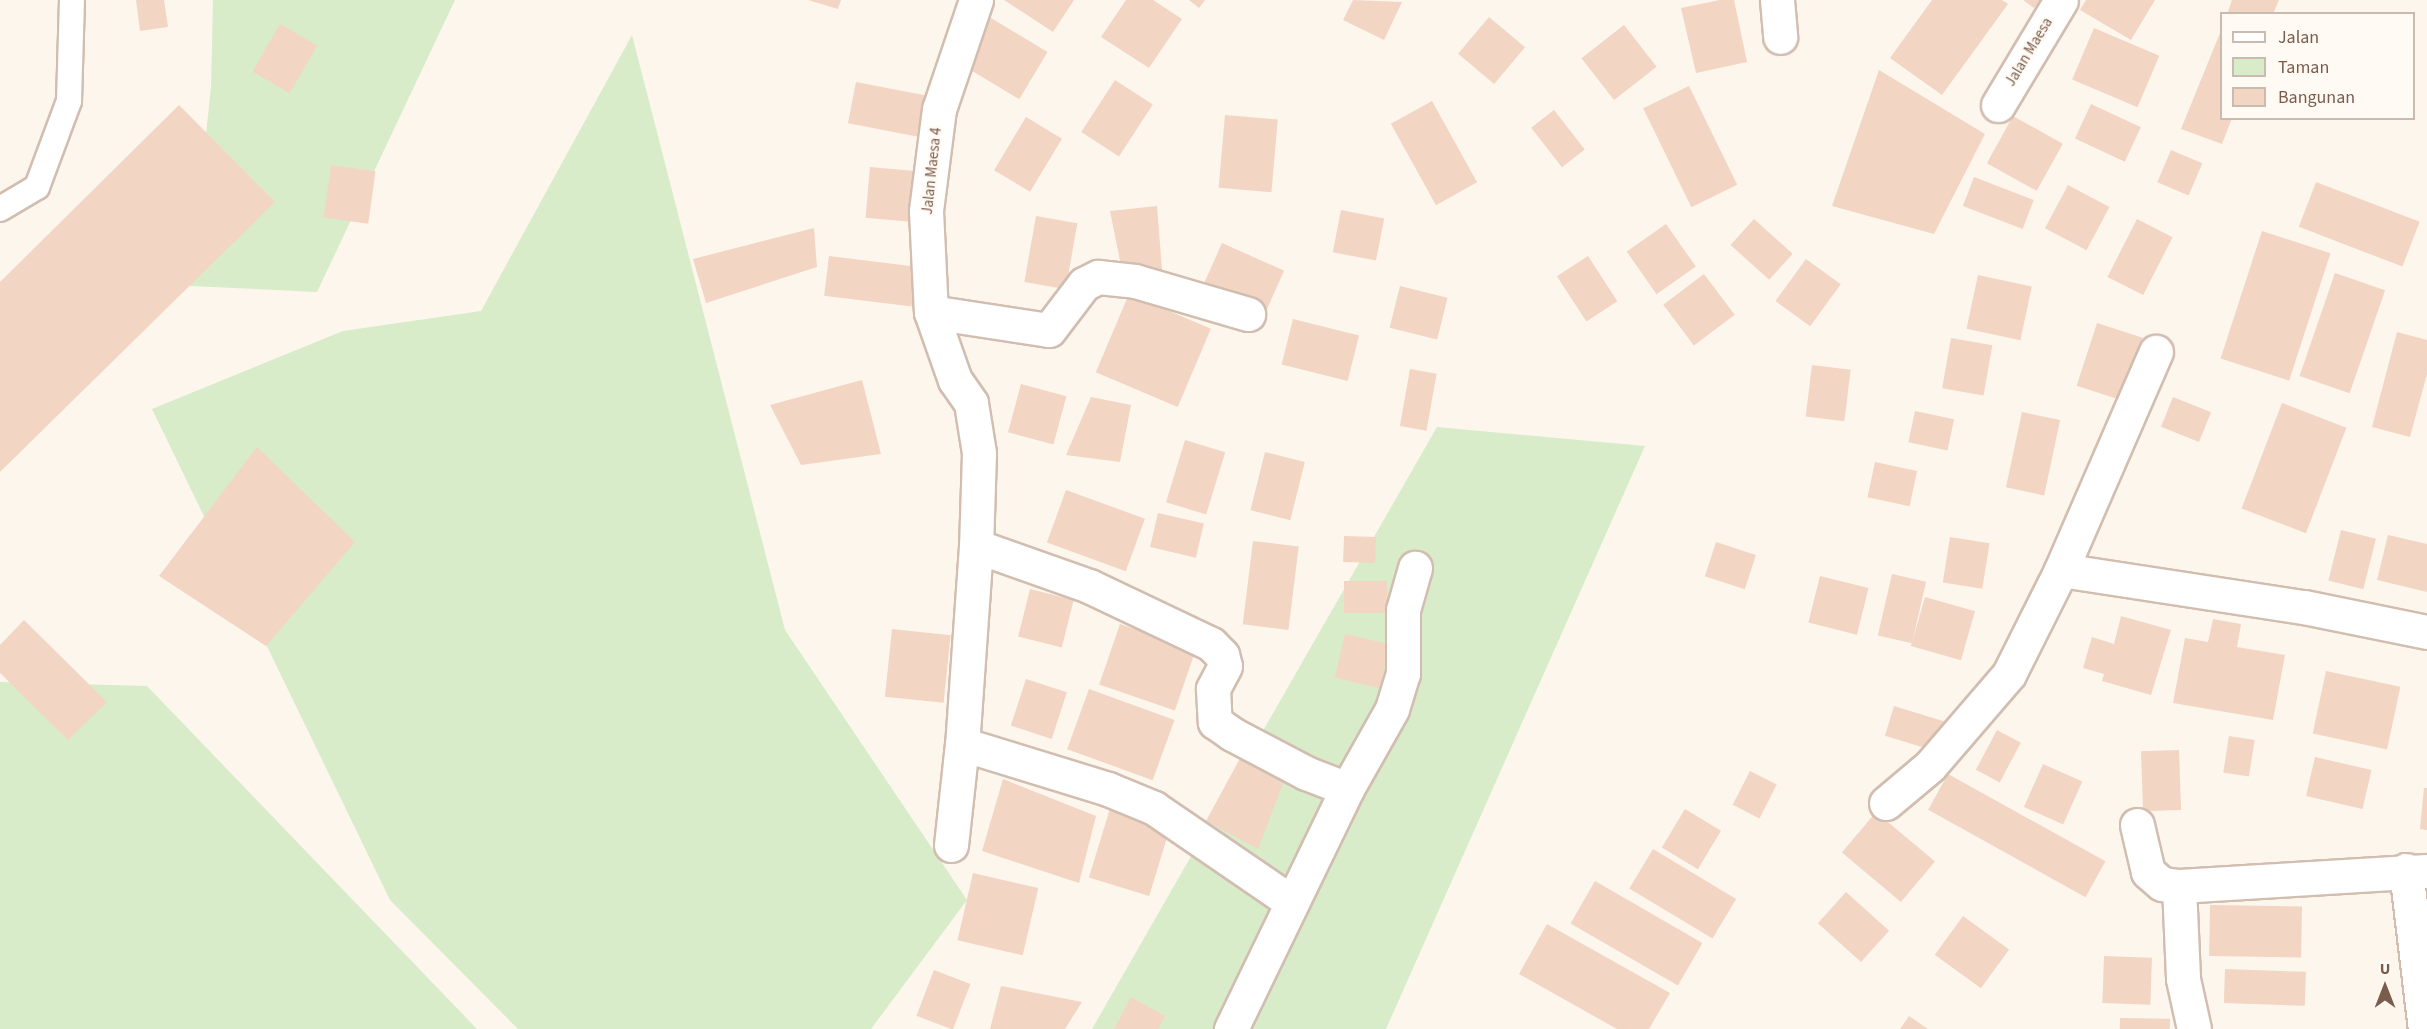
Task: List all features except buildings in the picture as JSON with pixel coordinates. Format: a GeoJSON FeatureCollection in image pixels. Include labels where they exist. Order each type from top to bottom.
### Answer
{"type":"FeatureCollection","features":[{"type":"Feature","properties":{"kind":"street","name":"Jalan Maesa 4"},"geometry":{"type":"LineString","coordinates":[[951,845],[962,744],[976,546],[979,453],[971,403],[955,380],[931,312],[926,211],[939,109],[976,0]]}},
{"type":"Feature","properties":{"kind":"street"},"geometry":{"type":"LineString","coordinates":[[1777,0],[1780,37]]}},
{"type":"Feature","properties":{"kind":"street","name":"Jalan Maesa"},"geometry":{"type":"LineString","coordinates":[[1998,105],[2061,0]]}},
{"type":"Feature","properties":{"kind":"street"},"geometry":{"type":"LineString","coordinates":[[931,312],[1049,330],[1084,284],[1098,277],[1135,281],[1248,314]]}},
{"type":"Feature","properties":{"kind":"street"},"geometry":{"type":"LineString","coordinates":[[1886,803],[1930,766],[2009,674],[2061,570],[2156,352]]}},
{"type":"Feature","properties":{"kind":"street"},"geometry":{"type":"LineString","coordinates":[[976,546],[1089,586],[1210,644],[1222,655],[1225,666],[1213,689],[1215,722],[1232,734],[1306,773],[1347,789]]}},
{"type":"Feature","properties":{"kind":"street"},"geometry":{"type":"LineString","coordinates":[[1231,1029],[1290,901],[1341,808],[1347,789],[1392,709],[1403,674],[1403,610],[1415,568]]}},
{"type":"Feature","properties":{"kind":"street"},"geometry":{"type":"LineString","coordinates":[[2061,570],[2292,605],[2427,632]]}},
{"type":"Feature","properties":{"kind":"street"},"geometry":{"type":"LineString","coordinates":[[962,744],[1108,789],[1154,808],[1290,901]]}},
{"type":"Feature","properties":{"kind":"street"},"geometry":{"type":"LineString","coordinates":[[2137,825],[2148,872],[2162,884],[2179,886],[2417,871],[2425,1029]]}},
{"type":"Feature","properties":{"kind":"street"},"geometry":{"type":"LineString","coordinates":[[2179,886],[2183,979],[2194,1029]]}},
{"type":"Feature","properties":{"kind":"lane"},"geometry":{"type":"LineString","coordinates":[[0,209],[37,187],[69,101],[72,0]]}},
{"type":"Feature","properties":{"kind":"green space"},"geometry":{"type":"Polygon","coordinates":[[[213,0],[455,0],[317,292],[190,286],[211,87],[213,0]]]}},
{"type":"Feature","properties":{"kind":"green space"},"geometry":{"type":"Polygon","coordinates":[[[632,35],[785,630],[967,900],[871,1029],[518,1029],[390,900],[152,409],[343,331],[481,311],[632,35]]]}},
{"type":"Feature","properties":{"kind":"green space"},"geometry":{"type":"Polygon","coordinates":[[[1437,427],[1645,446],[1386,1029],[1092,1029],[1437,427]]]}},
{"type":"Feature","properties":{"kind":"green space"},"geometry":{"type":"Polygon","coordinates":[[[0,682],[147,686],[477,1029],[0,1029],[0,682]]]}}]}
